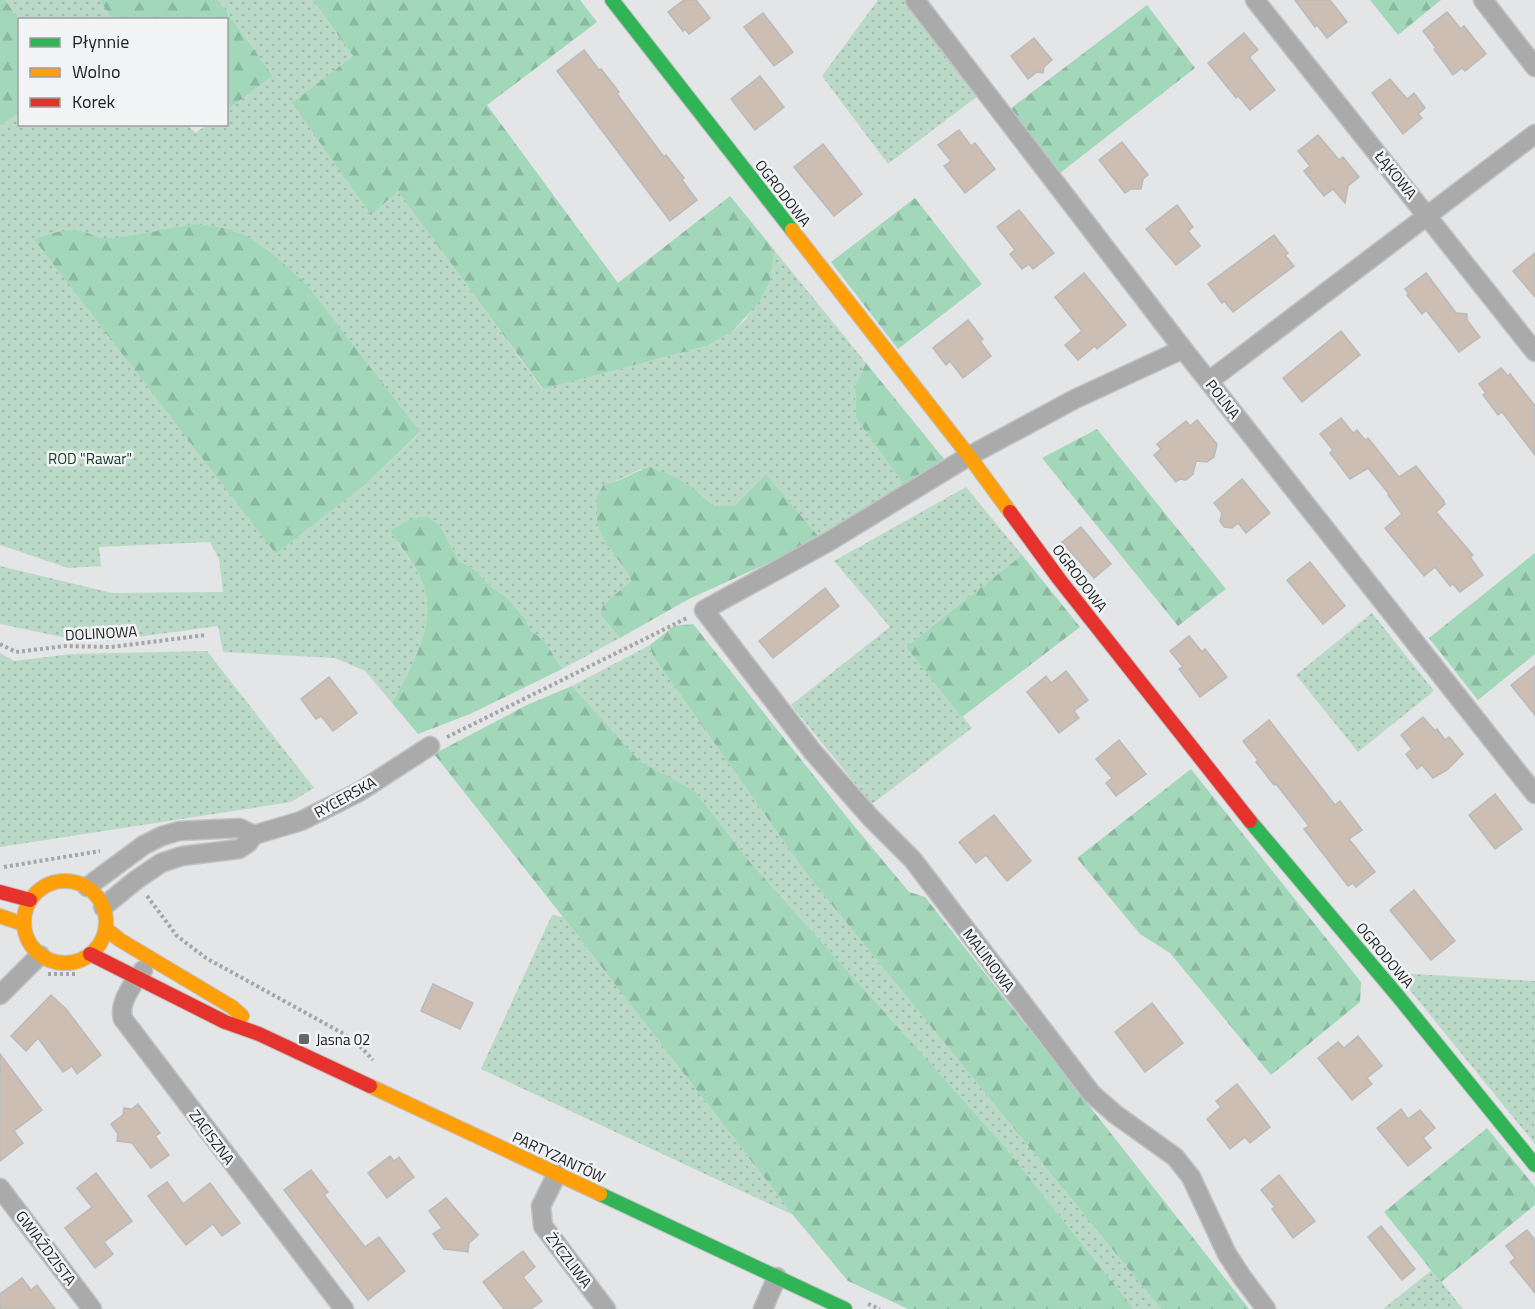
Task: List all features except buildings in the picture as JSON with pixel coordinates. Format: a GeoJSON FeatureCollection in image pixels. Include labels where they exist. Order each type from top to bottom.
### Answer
{"type":"FeatureCollection","features":[{"type":"Feature","properties":{"kind":"street","name":"OGRODOWA"},"geometry":{"type":"LineString","coordinates":[[612,0],[969,456],[1066,588],[1268,844],[1397,995],[1535,1165]]}},
{"type":"Feature","properties":{"kind":"street","name":"POLNA"},"geometry":{"type":"LineString","coordinates":[[915,0],[1183,349],[1535,794]]}},
{"type":"Feature","properties":{"kind":"street","name":"ŁĄKOWA"},"geometry":{"type":"LineString","coordinates":[[1255,0],[1535,352]]}},
{"type":"Feature","properties":{"kind":"street"},"geometry":{"type":"LineString","coordinates":[[1483,0],[1535,67]]}},
{"type":"Feature","properties":{"kind":"street"},"geometry":{"type":"LineString","coordinates":[[1209,381],[1535,134]]}},
{"type":"Feature","properties":{"kind":"street"},"geometry":{"type":"LineString","coordinates":[[704,610],[828,542],[969,456],[1075,399],[1183,349]]}},
{"type":"Feature","properties":{"kind":"street","name":"MALINOWA"},"geometry":{"type":"LineString","coordinates":[[704,610],[813,752],[871,818],[913,860],[1092,1094],[1115,1114],[1175,1157],[1191,1177],[1227,1254],[1266,1309]]}},
{"type":"Feature","properties":{"kind":"street","name":"RYCERSKA"},"geometry":{"type":"LineString","coordinates":[[104,907],[136,880],[161,863],[182,856],[239,849],[254,835],[276,830],[359,792],[430,746]]}},
{"type":"Feature","properties":{"kind":"street","name":"RYCERSKA"},"geometry":{"type":"LineString","coordinates":[[87,887],[144,845],[162,836],[179,831],[239,828],[254,835]]}},
{"type":"Feature","properties":{"kind":"street"},"geometry":{"type":"LineString","coordinates":[[58,881],[70,881],[87,887],[99,898],[104,907],[106,929],[97,948],[77,961],[65,963],[52,961],[40,955],[29,942],[23,924],[30,900],[47,885],[58,881]]}},
{"type":"Feature","properties":{"kind":"street"},"geometry":{"type":"LineString","coordinates":[[0,892],[30,900]]}},
{"type":"Feature","properties":{"kind":"street"},"geometry":{"type":"LineString","coordinates":[[0,916],[23,924]]}},
{"type":"Feature","properties":{"kind":"street","name":"PARTYZANTÓW"},"geometry":{"type":"LineString","coordinates":[[106,929],[232,1007],[260,1034]]}},
{"type":"Feature","properties":{"kind":"street","name":"PARTYZANTÓW"},"geometry":{"type":"LineString","coordinates":[[90,954],[225,1022],[260,1034],[845,1309]]}},
{"type":"Feature","properties":{"kind":"street"},"geometry":{"type":"LineString","coordinates":[[0,995],[40,955]]}},
{"type":"Feature","properties":{"kind":"street","name":"ZACISZNA"},"geometry":{"type":"LineString","coordinates":[[150,958],[122,1007],[126,1023],[344,1309]]}},
{"type":"Feature","properties":{"kind":"street","name":"ŻYCZLIWA"},"geometry":{"type":"LineString","coordinates":[[557,1174],[542,1206],[543,1226],[606,1309]]}},
{"type":"Feature","properties":{"kind":"street","name":"GWIAŹDZISTA"},"geometry":{"type":"LineString","coordinates":[[0,1188],[92,1309]]}},
{"type":"Feature","properties":{"kind":"street"},"geometry":{"type":"LineString","coordinates":[[763,1309],[777,1277]]}},
{"type":"Feature","properties":{"kind":"path"},"geometry":{"type":"LineString","coordinates":[[430,746],[549,689],[704,610]]}},
{"type":"Feature","properties":{"kind":"path","name":"DOLINOWA"},"geometry":{"type":"LineString","coordinates":[[0,644],[16,652],[65,646],[111,647],[206,635]]}},
{"type":"Feature","properties":{"kind":"path"},"geometry":{"type":"LineString","coordinates":[[0,867],[107,850]]}},
{"type":"Feature","properties":{"kind":"path"},"geometry":{"type":"LineString","coordinates":[[147,895],[177,936],[206,958],[344,1034],[356,1042],[375,1062]]}},
{"type":"Feature","properties":{"kind":"green space"},"geometry":{"type":"Polygon","coordinates":[[[0,0],[5,0],[18,19],[18,112],[0,126],[0,0]]]}},
{"type":"Feature","properties":{"kind":"green space"},"geometry":{"type":"Polygon","coordinates":[[[5,0],[99,0],[112,18],[18,18],[5,0]]]}},
{"type":"Feature","properties":{"kind":"green space"},"geometry":{"type":"Polygon","coordinates":[[[99,0],[218,0],[273,76],[228,109],[228,18],[112,18],[99,0]]]}},
{"type":"Feature","properties":{"kind":"green space","name":"ROD \"Rawar\""},"geometry":{"type":"Polygon","coordinates":[[[218,0],[313,0],[353,56],[293,103],[370,214],[398,190],[542,389],[707,346],[733,331],[746,319],[770,280],[775,251],[866,363],[855,386],[856,418],[904,485],[819,537],[766,474],[734,506],[714,506],[700,493],[641,469],[612,483],[607,545],[626,570],[631,582],[603,605],[600,614],[620,638],[562,669],[544,640],[531,631],[523,616],[505,596],[493,589],[474,569],[459,561],[440,526],[397,542],[420,577],[426,593],[427,609],[426,626],[421,642],[392,703],[365,671],[335,658],[223,652],[218,626],[108,641],[72,639],[0,624],[0,566],[112,593],[223,592],[219,559],[210,542],[99,547],[101,566],[68,568],[0,545],[0,126],[18,112],[18,126],[189,126],[195,133],[206,126],[228,126],[228,109],[273,76],[218,0]],[[195,224],[116,239],[93,236],[82,231],[276,554],[366,484],[420,433],[195,224]]]}},
{"type":"Feature","properties":{"kind":"green space"},"geometry":{"type":"Polygon","coordinates":[[[313,0],[580,0],[597,22],[487,105],[618,283],[730,196],[775,251],[770,280],[759,302],[733,331],[707,346],[543,389],[398,191],[371,215],[292,103],[353,56],[313,0]]]}},
{"type":"Feature","properties":{"kind":"green space"},"geometry":{"type":"Polygon","coordinates":[[[878,0],[906,0],[979,95],[888,164],[822,76],[878,0]]]}},
{"type":"Feature","properties":{"kind":"green space"},"geometry":{"type":"Polygon","coordinates":[[[1370,0],[1441,0],[1398,35],[1370,0]]]}},
{"type":"Feature","properties":{"kind":"green space"},"geometry":{"type":"Polygon","coordinates":[[[1147,5],[1195,68],[1060,173],[1010,109],[1147,5]]]}},
{"type":"Feature","properties":{"kind":"green space"},"geometry":{"type":"Polygon","coordinates":[[[915,198],[982,284],[898,349],[831,262],[915,198]]]}},
{"type":"Feature","properties":{"kind":"green space"},"geometry":{"type":"Polygon","coordinates":[[[195,224],[224,228],[249,237],[275,256],[307,285],[420,432],[366,484],[276,554],[34,239],[71,230],[101,238],[118,237],[195,224]]]}},
{"type":"Feature","properties":{"kind":"green space"},"geometry":{"type":"Polygon","coordinates":[[[866,363],[944,459],[904,485],[856,418],[855,386],[866,363]]]}},
{"type":"Feature","properties":{"kind":"green space"},"geometry":{"type":"Polygon","coordinates":[[[1097,429],[1226,589],[1178,626],[1042,458],[1097,429]]]}},
{"type":"Feature","properties":{"kind":"green space"},"geometry":{"type":"Polygon","coordinates":[[[650,467],[684,482],[714,506],[734,506],[766,474],[819,537],[788,554],[689,599],[620,638],[600,614],[603,605],[631,581],[626,570],[607,545],[597,524],[597,496],[604,484],[650,467]]]}},
{"type":"Feature","properties":{"kind":"green space"},"geometry":{"type":"Polygon","coordinates":[[[966,487],[1022,555],[906,647],[972,728],[872,804],[791,705],[890,627],[834,561],[966,487]]]}},
{"type":"Feature","properties":{"kind":"green space"},"geometry":{"type":"Polygon","coordinates":[[[427,517],[440,526],[459,561],[474,569],[493,589],[505,596],[523,616],[531,631],[544,640],[562,669],[470,714],[418,734],[392,703],[415,658],[426,626],[426,593],[417,571],[390,530],[414,518],[427,517]]]}},
{"type":"Feature","properties":{"kind":"green space"},"geometry":{"type":"Polygon","coordinates":[[[1535,553],[1535,654],[1478,700],[1429,638],[1535,553]]]}},
{"type":"Feature","properties":{"kind":"green space"},"geometry":{"type":"Polygon","coordinates":[[[1022,555],[1080,627],[962,717],[906,647],[1022,555]]]}},
{"type":"Feature","properties":{"kind":"green space"},"geometry":{"type":"Polygon","coordinates":[[[1372,613],[1434,691],[1358,752],[1296,675],[1372,613]]]}},
{"type":"Feature","properties":{"kind":"green space"},"geometry":{"type":"Polygon","coordinates":[[[693,624],[909,892],[925,897],[1249,1309],[1161,1309],[806,873],[653,656],[650,645],[674,626],[693,624]]]}},
{"type":"Feature","properties":{"kind":"green space"},"geometry":{"type":"Polygon","coordinates":[[[650,645],[653,656],[806,873],[1161,1309],[1134,1309],[999,1140],[750,862],[695,791],[639,762],[572,686],[650,645]]]}},
{"type":"Feature","properties":{"kind":"green space"},"geometry":{"type":"Polygon","coordinates":[[[207,651],[314,788],[291,802],[0,847],[0,653],[14,661],[71,654],[207,651]]]}},
{"type":"Feature","properties":{"kind":"green space"},"geometry":{"type":"Polygon","coordinates":[[[572,686],[639,761],[695,791],[750,862],[999,1140],[1134,1309],[908,1309],[848,1281],[793,1215],[434,754],[527,705],[572,686]]]}},
{"type":"Feature","properties":{"kind":"green space"},"geometry":{"type":"Polygon","coordinates":[[[1191,769],[1361,982],[1360,1002],[1271,1075],[1170,953],[1140,934],[1077,858],[1191,769]]]}},
{"type":"Feature","properties":{"kind":"green space"},"geometry":{"type":"Polygon","coordinates":[[[552,915],[563,917],[793,1215],[481,1069],[552,915]]]}},
{"type":"Feature","properties":{"kind":"green space"},"geometry":{"type":"Polygon","coordinates":[[[1396,973],[1535,981],[1535,1144],[1396,973]]]}},
{"type":"Feature","properties":{"kind":"green space"},"geometry":{"type":"Polygon","coordinates":[[[1487,1128],[1535,1187],[1535,1205],[1441,1282],[1384,1212],[1487,1128]]]}},
{"type":"Feature","properties":{"kind":"green space"},"geometry":{"type":"Polygon","coordinates":[[[1432,1270],[1463,1309],[1383,1309],[1432,1270]]]}},
{"type":"Feature","properties":{"kind":"traffic: fast"},"geometry":{"type":"LineString","coordinates":[[612,0],[792,230]]}},
{"type":"Feature","properties":{"kind":"traffic: fast"},"geometry":{"type":"LineString","coordinates":[[1250,821],[1397,995],[1535,1165]]}},
{"type":"Feature","properties":{"kind":"traffic: fast"},"geometry":{"type":"LineString","coordinates":[[600,1194],[845,1309]]}},
{"type":"Feature","properties":{"kind":"traffic: slow"},"geometry":{"type":"LineString","coordinates":[[792,230],[969,456],[1010,512]]}},
{"type":"Feature","properties":{"kind":"traffic: slow"},"geometry":{"type":"LineString","coordinates":[[65,881],[81,884],[94,893],[103,906],[106,922],[103,938],[94,951],[81,960],[65,963],[49,960],[36,951],[27,938],[24,922],[27,906],[36,893],[49,884],[65,881]]}},
{"type":"Feature","properties":{"kind":"traffic: slow"},"geometry":{"type":"LineString","coordinates":[[0,916],[23,924]]}},
{"type":"Feature","properties":{"kind":"traffic: slow"},"geometry":{"type":"LineString","coordinates":[[106,929],[120,940],[232,1007],[242,1016]]}},
{"type":"Feature","properties":{"kind":"traffic: slow"},"geometry":{"type":"LineString","coordinates":[[370,1086],[600,1194]]}},
{"type":"Feature","properties":{"kind":"traffic: jam"},"geometry":{"type":"LineString","coordinates":[[1010,512],[1059,579],[1250,821]]}},
{"type":"Feature","properties":{"kind":"traffic: jam"},"geometry":{"type":"LineString","coordinates":[[0,892],[30,900]]}},
{"type":"Feature","properties":{"kind":"traffic: jam"},"geometry":{"type":"LineString","coordinates":[[90,954],[225,1022],[259,1034],[370,1086]]}},
{"type":"Feature","properties":{"kind":"place","name":"Jasna 02"},"geometry":{"type":"Point","coordinates":[304,1039]}}]}
